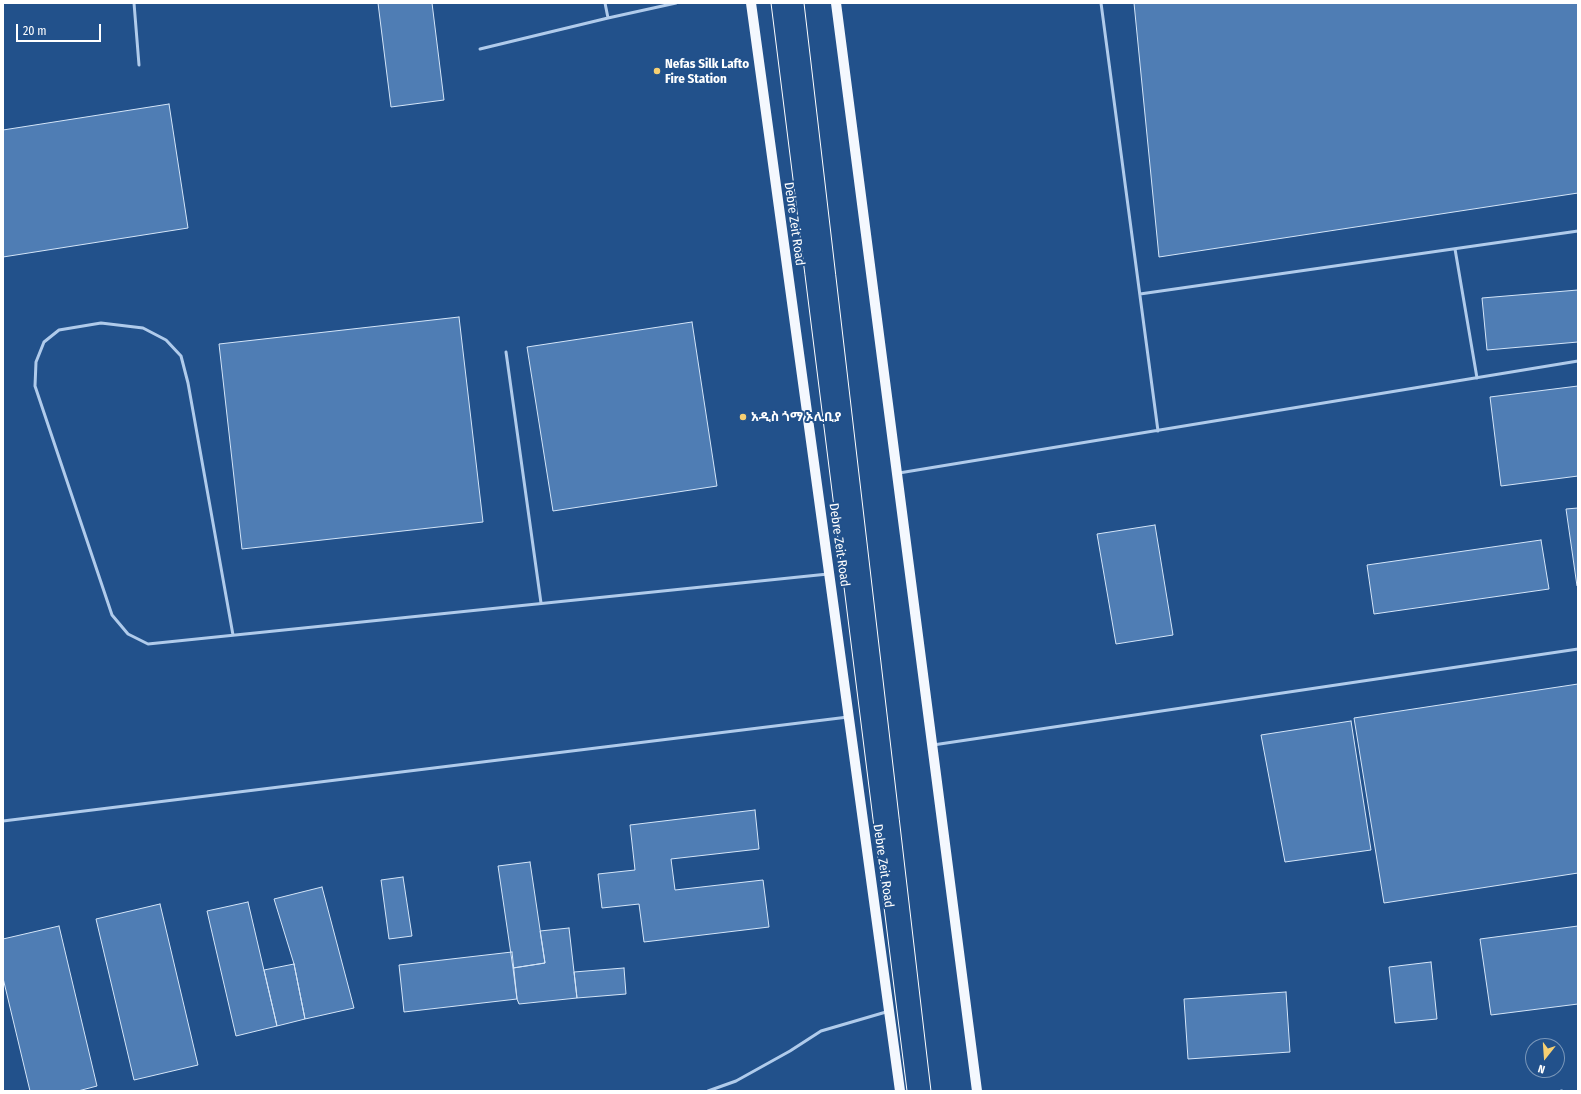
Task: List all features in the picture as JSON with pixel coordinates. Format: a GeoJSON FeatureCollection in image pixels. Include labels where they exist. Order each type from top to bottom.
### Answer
{"type":"FeatureCollection","features":[{"type":"Feature","properties":{"kind":"main road","name":"Debre Zeit Road"},"geometry":{"type":"LineString","coordinates":[[751,3],[900,1091]]}},
{"type":"Feature","properties":{"kind":"main road"},"geometry":{"type":"LineString","coordinates":[[836,3],[977,1091]]}},
{"type":"Feature","properties":{"kind":"lane"},"geometry":{"type":"LineString","coordinates":[[134,3],[139,65]]}},
{"type":"Feature","properties":{"kind":"lane"},"geometry":{"type":"LineString","coordinates":[[605,3],[608,18]]}},
{"type":"Feature","properties":{"kind":"lane"},"geometry":{"type":"LineString","coordinates":[[480,49],[676,3]]}},
{"type":"Feature","properties":{"kind":"lane"},"geometry":{"type":"LineString","coordinates":[[1101,3],[1158,431]]}},
{"type":"Feature","properties":{"kind":"lane"},"geometry":{"type":"LineString","coordinates":[[1140,294],[1578,231]]}},
{"type":"Feature","properties":{"kind":"lane"},"geometry":{"type":"LineString","coordinates":[[1455,249],[1477,378]]}},
{"type":"Feature","properties":{"kind":"lane"},"geometry":{"type":"LineString","coordinates":[[233,635],[188,383],[181,356],[166,340],[143,328],[101,322],[59,330],[44,342],[36,362],[35,386],[112,615],[128,634],[148,644],[829,574]]}},
{"type":"Feature","properties":{"kind":"lane"},"geometry":{"type":"LineString","coordinates":[[506,352],[541,603]]}},
{"type":"Feature","properties":{"kind":"lane"},"geometry":{"type":"LineString","coordinates":[[898,474],[1578,361]]}},
{"type":"Feature","properties":{"kind":"lane"},"geometry":{"type":"LineString","coordinates":[[931,745],[1578,649]]}},
{"type":"Feature","properties":{"kind":"lane"},"geometry":{"type":"LineString","coordinates":[[3,821],[849,717]]}},
{"type":"Feature","properties":{"kind":"lane"},"geometry":{"type":"LineString","coordinates":[[708,1091],[736,1081],[790,1051],[821,1031],[890,1010]]}},
{"type":"Feature","properties":{"kind":"building"},"geometry":{"type":"Polygon","coordinates":[[[378,3],[432,3],[444,100],[391,107],[378,3]]]}},
{"type":"Feature","properties":{"kind":"building"},"geometry":{"type":"Polygon","coordinates":[[[1134,3],[1578,3],[1578,193],[1159,257],[1134,3]]]}},
{"type":"Feature","properties":{"kind":"building"},"geometry":{"type":"Polygon","coordinates":[[[169,104],[188,228],[3,257],[3,130],[169,104]]]}},
{"type":"Feature","properties":{"kind":"building"},"geometry":{"type":"Polygon","coordinates":[[[1578,290],[1578,342],[1487,350],[1482,298],[1578,290]]]}},
{"type":"Feature","properties":{"kind":"building"},"geometry":{"type":"Polygon","coordinates":[[[459,317],[483,522],[242,549],[219,344],[459,317]]]}},
{"type":"Feature","properties":{"kind":"building"},"geometry":{"type":"Polygon","coordinates":[[[692,322],[717,486],[553,511],[527,347],[692,322]]]}},
{"type":"Feature","properties":{"kind":"building"},"geometry":{"type":"Polygon","coordinates":[[[1578,386],[1578,476],[1501,486],[1490,397],[1578,386]]]}},
{"type":"Feature","properties":{"kind":"building"},"geometry":{"type":"Polygon","coordinates":[[[1578,508],[1578,586],[1577,586],[1566,509],[1578,508]]]}},
{"type":"Feature","properties":{"kind":"building"},"geometry":{"type":"Polygon","coordinates":[[[1155,525],[1173,635],[1116,644],[1097,534],[1155,525]]]}},
{"type":"Feature","properties":{"kind":"building"},"geometry":{"type":"Polygon","coordinates":[[[1541,540],[1549,589],[1374,614],[1367,565],[1541,540]]]}},
{"type":"Feature","properties":{"kind":"building"},"geometry":{"type":"Polygon","coordinates":[[[1578,684],[1578,873],[1384,903],[1354,718],[1578,684]]]}},
{"type":"Feature","properties":{"kind":"building"},"geometry":{"type":"Polygon","coordinates":[[[1351,721],[1371,850],[1285,862],[1261,735],[1351,721]]]}},
{"type":"Feature","properties":{"kind":"building"},"geometry":{"type":"Polygon","coordinates":[[[755,810],[759,849],[671,859],[675,890],[763,880],[769,927],[644,942],[639,904],[602,908],[598,874],[635,870],[630,825],[755,810]]]}},
{"type":"Feature","properties":{"kind":"building"},"geometry":{"type":"Polygon","coordinates":[[[530,862],[545,963],[513,968],[498,866],[530,862]]]}},
{"type":"Feature","properties":{"kind":"building"},"geometry":{"type":"Polygon","coordinates":[[[403,877],[412,936],[389,939],[381,880],[403,877]]]}},
{"type":"Feature","properties":{"kind":"building"},"geometry":{"type":"Polygon","coordinates":[[[322,887],[354,1008],[305,1019],[294,964],[274,899],[322,887]]]}},
{"type":"Feature","properties":{"kind":"building"},"geometry":{"type":"Polygon","coordinates":[[[248,902],[277,1026],[236,1036],[207,911],[248,902]]]}},
{"type":"Feature","properties":{"kind":"building"},"geometry":{"type":"Polygon","coordinates":[[[160,904],[198,1065],[134,1080],[96,919],[160,904]]]}},
{"type":"Feature","properties":{"kind":"building"},"geometry":{"type":"Polygon","coordinates":[[[59,926],[97,1086],[78,1091],[30,1091],[3,978],[3,939],[59,926]]]}},
{"type":"Feature","properties":{"kind":"building"},"geometry":{"type":"Polygon","coordinates":[[[1578,926],[1578,1004],[1491,1015],[1480,939],[1578,926]]]}},
{"type":"Feature","properties":{"kind":"building"},"geometry":{"type":"Polygon","coordinates":[[[569,928],[577,998],[519,1004],[513,968],[545,963],[540,931],[569,928]]]}},
{"type":"Feature","properties":{"kind":"building"},"geometry":{"type":"Polygon","coordinates":[[[512,952],[517,999],[404,1012],[399,965],[512,952]]]}},
{"type":"Feature","properties":{"kind":"building"},"geometry":{"type":"Polygon","coordinates":[[[1431,962],[1437,1019],[1395,1023],[1389,967],[1431,962]]]}},
{"type":"Feature","properties":{"kind":"building"},"geometry":{"type":"Polygon","coordinates":[[[294,964],[305,1019],[277,1026],[264,970],[294,964]]]}},
{"type":"Feature","properties":{"kind":"building"},"geometry":{"type":"Polygon","coordinates":[[[624,968],[626,994],[577,998],[574,972],[624,968]]]}},
{"type":"Feature","properties":{"kind":"building"},"geometry":{"type":"Polygon","coordinates":[[[1286,992],[1290,1052],[1188,1059],[1184,999],[1286,992]]]}},
{"type":"Feature","properties":{"kind":"tram line"},"geometry":{"type":"LineString","coordinates":[[771,3],[907,1091]]}},
{"type":"Feature","properties":{"kind":"tram line"},"geometry":{"type":"LineString","coordinates":[[804,3],[931,1091]]}},
{"type":"Feature","properties":{"kind":"place","name":"Nefas Silk Lafto Fire Station"},"geometry":{"type":"Point","coordinates":[657,71]}},
{"type":"Feature","properties":{"kind":"place","name":"አዲስ ጎማ ኦሊቢያ"},"geometry":{"type":"Point","coordinates":[743,417]}}]}
